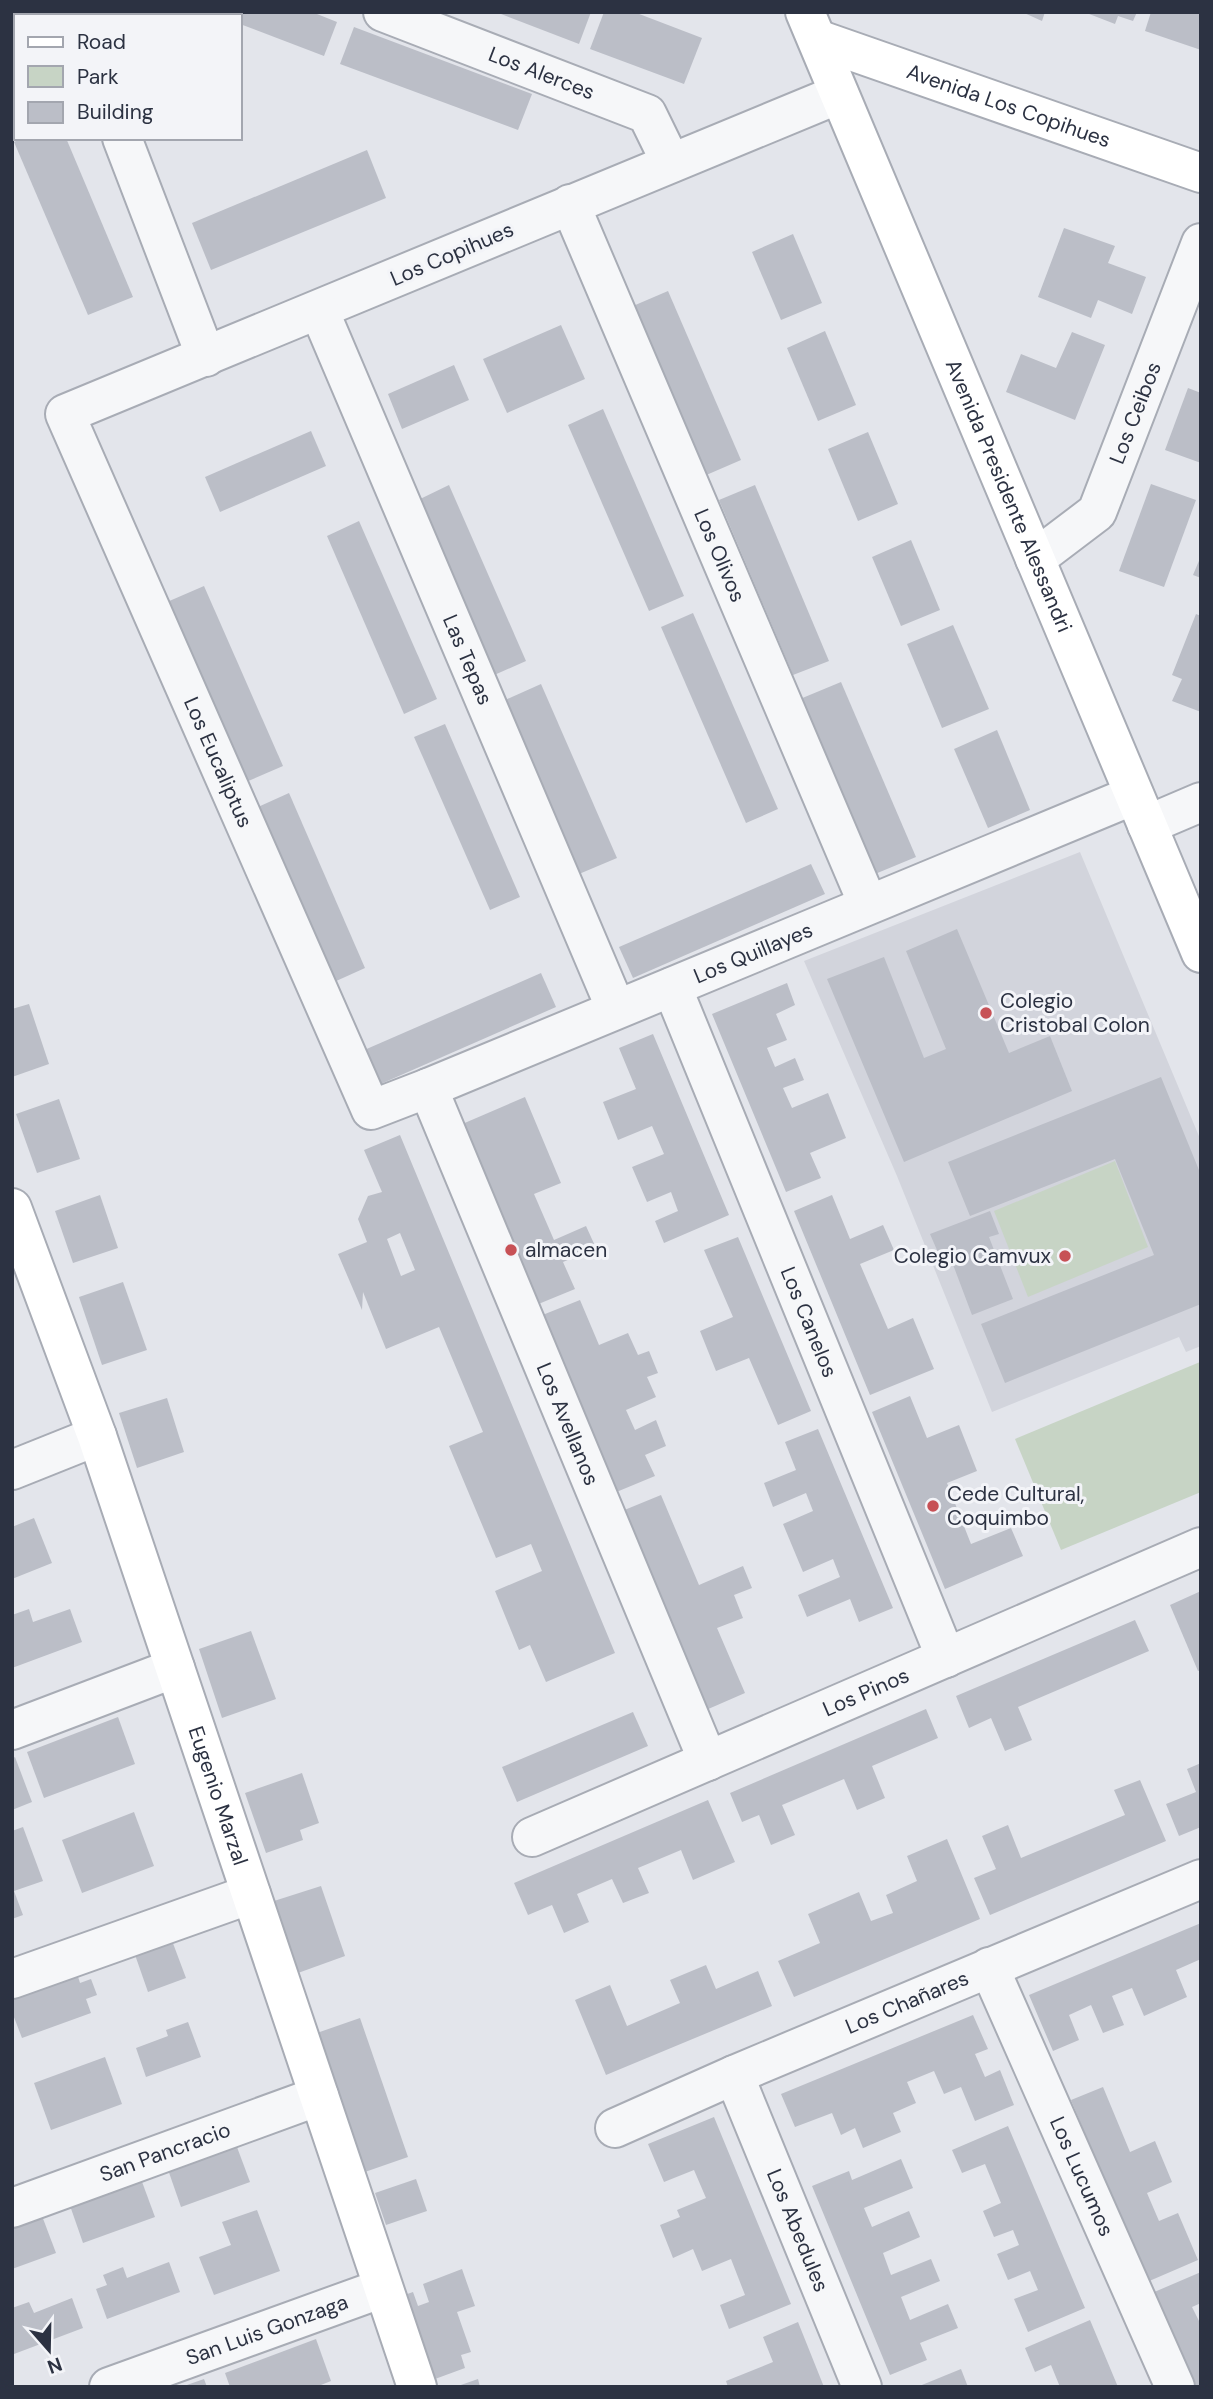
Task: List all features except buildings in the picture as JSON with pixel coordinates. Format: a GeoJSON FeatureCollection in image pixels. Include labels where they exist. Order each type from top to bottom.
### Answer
{"type":"FeatureCollection","features":[{"type":"Feature","properties":{"kind":"main road","name":"Avenida Presidente Alessandri"},"geometry":{"type":"LineString","coordinates":[[811,26],[1201,953]]}},
{"type":"Feature","properties":{"kind":"main road","name":"Avenida Los Copihues"},"geometry":{"type":"LineString","coordinates":[[811,26],[1201,173]]}},
{"type":"Feature","properties":{"kind":"main road","name":"Eugenio Marzal"},"geometry":{"type":"LineString","coordinates":[[12,1208],[97,1436],[417,2387]]}},
{"type":"Feature","properties":{"kind":"street","name":"Los Alerces"},"geometry":{"type":"LineString","coordinates":[[383,12],[647,114],[671,163]]}},
{"type":"Feature","properties":{"kind":"street","name":"Los Copihues"},"geometry":{"type":"LineString","coordinates":[[65,414],[839,94]]}},
{"type":"Feature","properties":{"kind":"street"},"geometry":{"type":"LineString","coordinates":[[123,140],[206,357]]}},
{"type":"Feature","properties":{"kind":"street","name":"Los Olivos"},"geometry":{"type":"LineString","coordinates":[[570,204],[868,904]]}},
{"type":"Feature","properties":{"kind":"street","name":"Los Ceibos"},"geometry":{"type":"LineString","coordinates":[[1035,559],[1097,512],[1201,243]]}},
{"type":"Feature","properties":{"kind":"street","name":"Las Tepas"},"geometry":{"type":"LineString","coordinates":[[319,310],[617,1009]]}},
{"type":"Feature","properties":{"kind":"street","name":"Los Eucaliptus"},"geometry":{"type":"LineString","coordinates":[[65,414],[371,1110]]}},
{"type":"Feature","properties":{"kind":"street","name":"Los Quillayes"},"geometry":{"type":"LineString","coordinates":[[371,1110],[868,904],[1141,810],[1201,802]]}},
{"type":"Feature","properties":{"kind":"street","name":"Los Canelos"},"geometry":{"type":"LineString","coordinates":[[672,987],[946,1658]]}},
{"type":"Feature","properties":{"kind":"street","name":"Los Avellanos"},"geometry":{"type":"LineString","coordinates":[[428,1088],[708,1761]]}},
{"type":"Feature","properties":{"kind":"street"},"geometry":{"type":"LineString","coordinates":[[12,1470],[97,1436]]}},
{"type":"Feature","properties":{"kind":"street","name":"Los Pinos"},"geometry":{"type":"LineString","coordinates":[[532,1837],[1201,1547]]}},
{"type":"Feature","properties":{"kind":"street"},"geometry":{"type":"LineString","coordinates":[[12,1730],[175,1668]]}},
{"type":"Feature","properties":{"kind":"street","name":"Los Chañares"},"geometry":{"type":"LineString","coordinates":[[615,2128],[734,2075],[1201,1879]]}},
{"type":"Feature","properties":{"kind":"street"},"geometry":{"type":"LineString","coordinates":[[12,1979],[251,1894]]}},
{"type":"Feature","properties":{"kind":"street","name":"Los Lucumos"},"geometry":{"type":"LineString","coordinates":[[989,1967],[1175,2387]]}},
{"type":"Feature","properties":{"kind":"street","name":"Los Abedules"},"geometry":{"type":"LineString","coordinates":[[734,2075],[862,2387]]}},
{"type":"Feature","properties":{"kind":"street","name":"San Pancracio"},"geometry":{"type":"LineString","coordinates":[[12,2208],[319,2096]]}},
{"type":"Feature","properties":{"kind":"street","name":"San Luis Gonzaga"},"geometry":{"type":"LineString","coordinates":[[109,2387],[383,2288]]}},
{"type":"Feature","properties":{"kind":"shaded area"},"geometry":{"type":"Polygon","coordinates":[[[1080,852],[1201,1141],[1201,1346],[1186,1352],[1179,1337],[992,1412],[897,1176],[804,961],[1080,852]]]}},
{"type":"Feature","properties":{"kind":"green space"},"geometry":{"type":"Polygon","coordinates":[[[1115,1161],[1148,1247],[1028,1297],[994,1211],[1115,1161]]]}},
{"type":"Feature","properties":{"kind":"green space"},"geometry":{"type":"Polygon","coordinates":[[[1200,1362],[1201,1492],[1061,1550],[1015,1439],[1200,1362]]]}},
{"type":"Feature","properties":{"kind":"place","name":"Colegio Cristobal Colon"},"geometry":{"type":"Point","coordinates":[986,1013]}},
{"type":"Feature","properties":{"kind":"place","name":"almacen"},"geometry":{"type":"Point","coordinates":[511,1250]}},
{"type":"Feature","properties":{"kind":"place","name":"Colegio Camvux"},"geometry":{"type":"Point","coordinates":[1065,1256]}},
{"type":"Feature","properties":{"kind":"place","name":"Cede Cultural, Coquimbo"},"geometry":{"type":"Point","coordinates":[933,1506]}}]}
